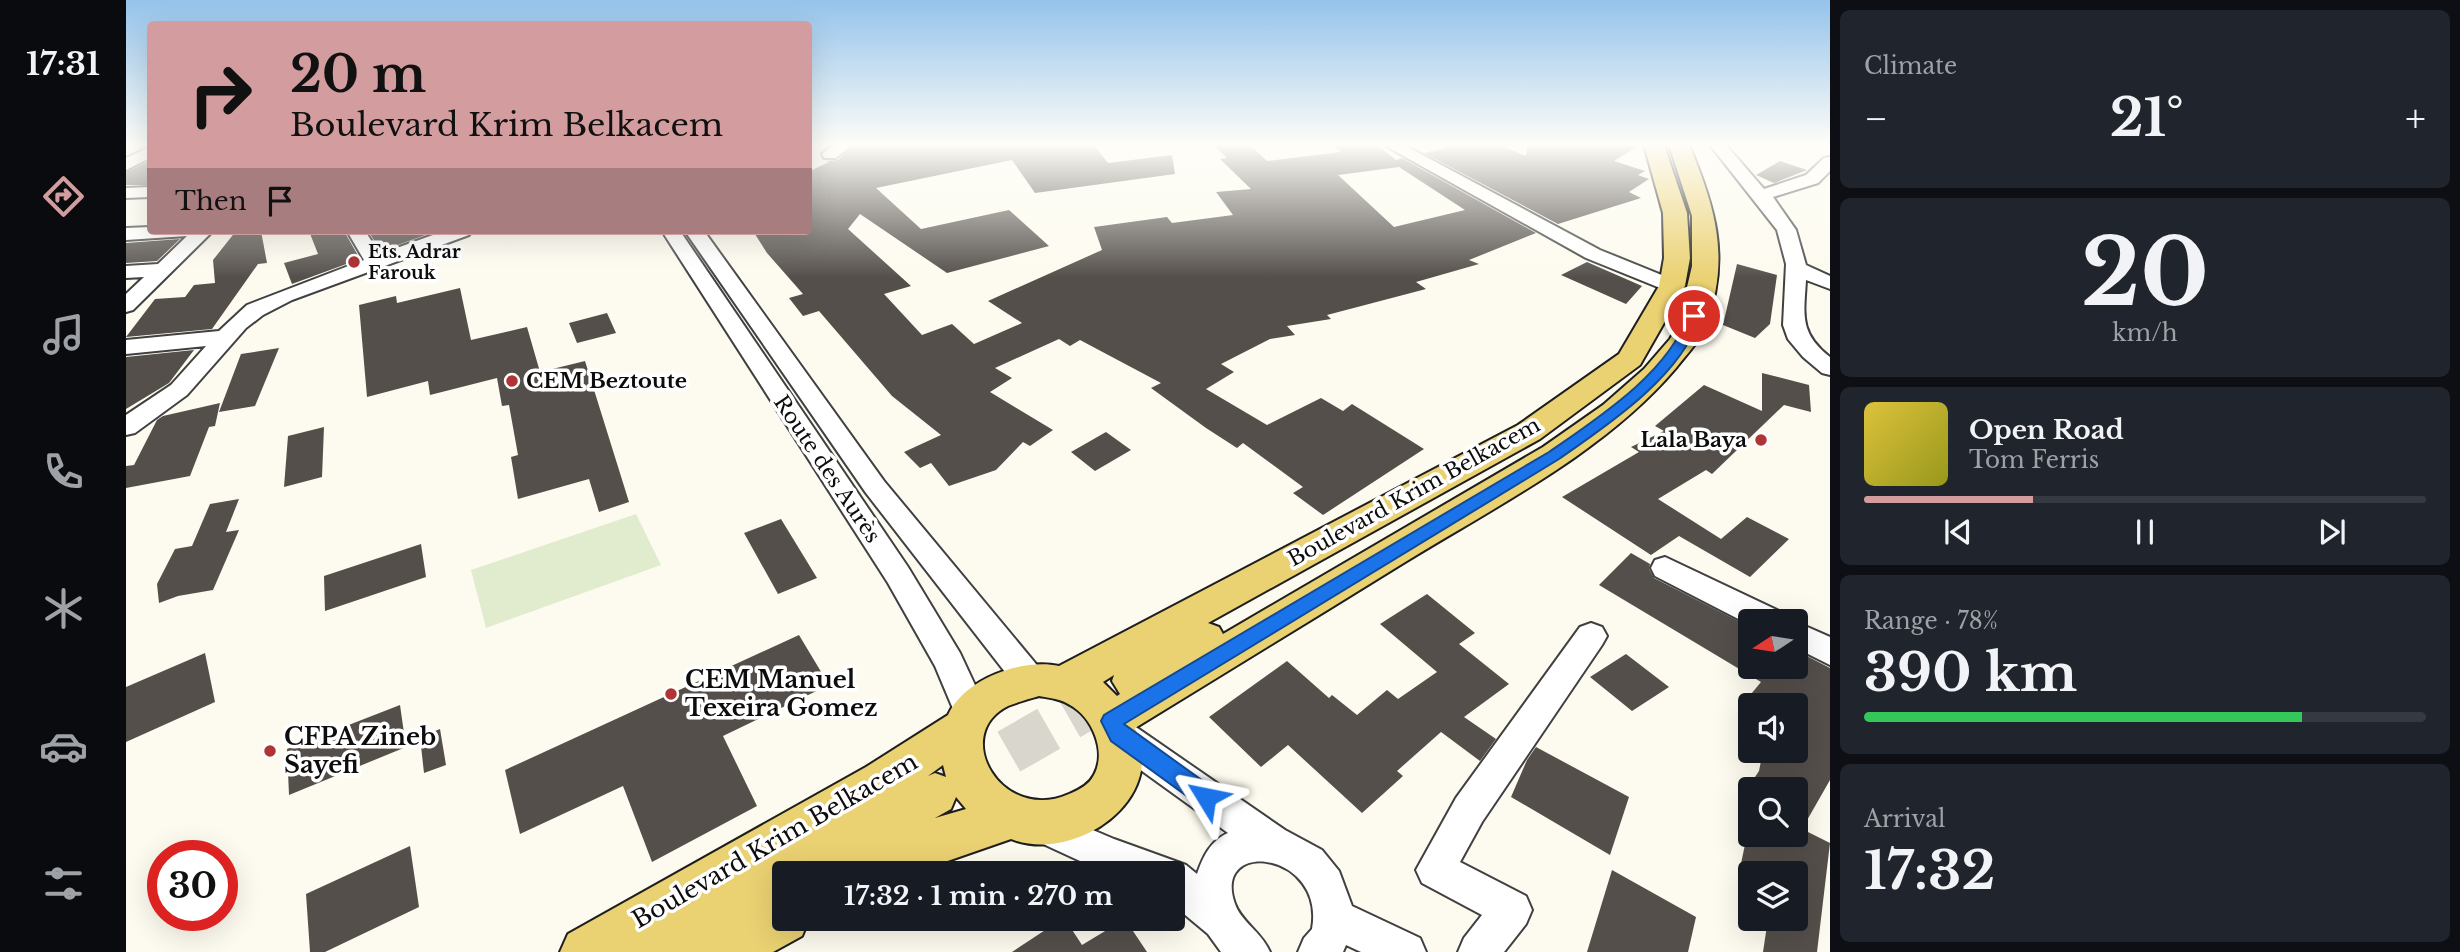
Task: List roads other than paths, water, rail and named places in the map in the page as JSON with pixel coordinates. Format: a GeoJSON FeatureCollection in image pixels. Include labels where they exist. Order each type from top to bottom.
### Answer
{"type":"FeatureCollection","features":[{"type":"Feature","properties":{"kind":"main road","name":"Boulevard Krim Belkacem"},"geometry":{"type":"LineString","coordinates":[[1047,682],[1529,432],[1630,359],[1672,286],[1677,258],[1675,213],[1668,189]]}},
{"type":"Feature","properties":{"kind":"main road","name":"Boulevard Krim Belkacem"},"geometry":{"type":"LineString","coordinates":[[1115,728],[1554,455],[1620,410],[1646,386],[1688,334],[1701,286],[1705,227],[1695,189]]}},
{"type":"Feature","properties":{"kind":"main road"},"geometry":{"type":"LineString","coordinates":[[1132,681],[1411,518],[1529,432]]}},
{"type":"Feature","properties":{"kind":"main road"},"geometry":{"type":"LineString","coordinates":[[1411,518],[1554,455]]}},
{"type":"Feature","properties":{"kind":"main road"},"geometry":{"type":"LineString","coordinates":[[888,861],[910,849],[1024,820],[1061,822],[1084,814],[1102,800],[1116,780],[1122,758],[1115,728],[1107,712],[1088,695],[1047,682],[1013,682],[991,692],[967,720],[960,748],[964,769],[974,789],[991,806],[1024,820]]}},
{"type":"Feature","properties":{"kind":"main road","name":"Boulevard Krim Belkacem"},"geometry":{"type":"LineString","coordinates":[[586,952],[883,782],[967,720]]}},
{"type":"Feature","properties":{"kind":"main road"},"geometry":{"type":"LineString","coordinates":[[819,861],[935,794]]}},
{"type":"Feature","properties":{"kind":"main road"},"geometry":{"type":"LineString","coordinates":[[662,952],[772,888]]}},
{"type":"Feature","properties":{"kind":"main road"},"geometry":{"type":"LineString","coordinates":[[724,952],[772,925]]}},
{"type":"Feature","properties":{"kind":"street"},"geometry":{"type":"LineString","coordinates":[[1474,189],[1593,254],[1672,286]]}},
{"type":"Feature","properties":{"kind":"street"},"geometry":{"type":"LineString","coordinates":[[1754,189],[1777,216],[1792,242],[1795,268],[1792,327],[1802,346],[1830,368]]}},
{"type":"Feature","properties":{"kind":"street"},"geometry":{"type":"LineString","coordinates":[[1759,196],[1779,189]]}},
{"type":"Feature","properties":{"kind":"street"},"geometry":{"type":"LineString","coordinates":[[126,192],[147,192]]}},
{"type":"Feature","properties":{"kind":"street"},"geometry":{"type":"LineString","coordinates":[[126,234],[147,233]]}},
{"type":"Feature","properties":{"kind":"street"},"geometry":{"type":"LineString","coordinates":[[128,302],[200,235]]}},
{"type":"Feature","properties":{"kind":"street"},"geometry":{"type":"LineString","coordinates":[[358,235],[376,264]]}},
{"type":"Feature","properties":{"kind":"street"},"geometry":{"type":"LineString","coordinates":[[126,427],[179,390],[246,317],[275,301],[452,235]]}},
{"type":"Feature","properties":{"kind":"street","name":"Route des Aurès"},"geometry":{"type":"LineString","coordinates":[[674,235],[898,575],[949,662],[967,720]]}},
{"type":"Feature","properties":{"kind":"street","name":"Route des Aurès"},"geometry":{"type":"LineString","coordinates":[[697,235],[875,487],[1047,682]]}},
{"type":"Feature","properties":{"kind":"street"},"geometry":{"type":"LineString","coordinates":[[1795,268],[1830,283]]}},
{"type":"Feature","properties":{"kind":"street"},"geometry":{"type":"LineString","coordinates":[[126,272],[164,270]]}},
{"type":"Feature","properties":{"kind":"street"},"geometry":{"type":"LineString","coordinates":[[126,346],[225,337]]}},
{"type":"Feature","properties":{"kind":"street"},"geometry":{"type":"LineString","coordinates":[[1665,568],[1746,609]]}},
{"type":"Feature","properties":{"kind":"street"},"geometry":{"type":"LineString","coordinates":[[1478,952],[1512,910],[1435,870],[1469,810],[1591,636]]}},
{"type":"Feature","properties":{"kind":"street"},"geometry":{"type":"LineString","coordinates":[[1808,640],[1830,652]]}},
{"type":"Feature","properties":{"kind":"street"},"geometry":{"type":"LineString","coordinates":[[1115,728],[1272,843],[1300,856],[1323,879],[1331,898],[1326,935],[1406,952]]}},
{"type":"Feature","properties":{"kind":"street"},"geometry":{"type":"LineString","coordinates":[[1024,820],[1124,861]]}},
{"type":"Feature","properties":{"kind":"street"},"geometry":{"type":"LineString","coordinates":[[1250,952],[1227,932],[1219,919],[1213,900],[1212,883],[1216,867],[1226,854],[1238,846],[1254,842],[1272,843]]}},
{"type":"Feature","properties":{"kind":"street"},"geometry":{"type":"LineString","coordinates":[[1185,889],[1219,919]]}},
{"type":"Feature","properties":{"kind":"tunnel"},"geometry":{"type":"LineString","coordinates":[[949,786],[1132,681]]}},
{"type":"Feature","properties":{"kind":"place","name":"Ets. Adrar Farouk"},"geometry":{"type":"Point","coordinates":[354,262]}},
{"type":"Feature","properties":{"kind":"place","name":"CEM Beztoute"},"geometry":{"type":"Point","coordinates":[512,381]}},
{"type":"Feature","properties":{"kind":"place","name":"Lala Baya"},"geometry":{"type":"Point","coordinates":[1761,440]}},
{"type":"Feature","properties":{"kind":"place","name":"CEM Manuel Texeira Gomez"},"geometry":{"type":"Point","coordinates":[671,694]}},
{"type":"Feature","properties":{"kind":"place","name":"CFPA Zineb Sayefi"},"geometry":{"type":"Point","coordinates":[270,751]}}]}
